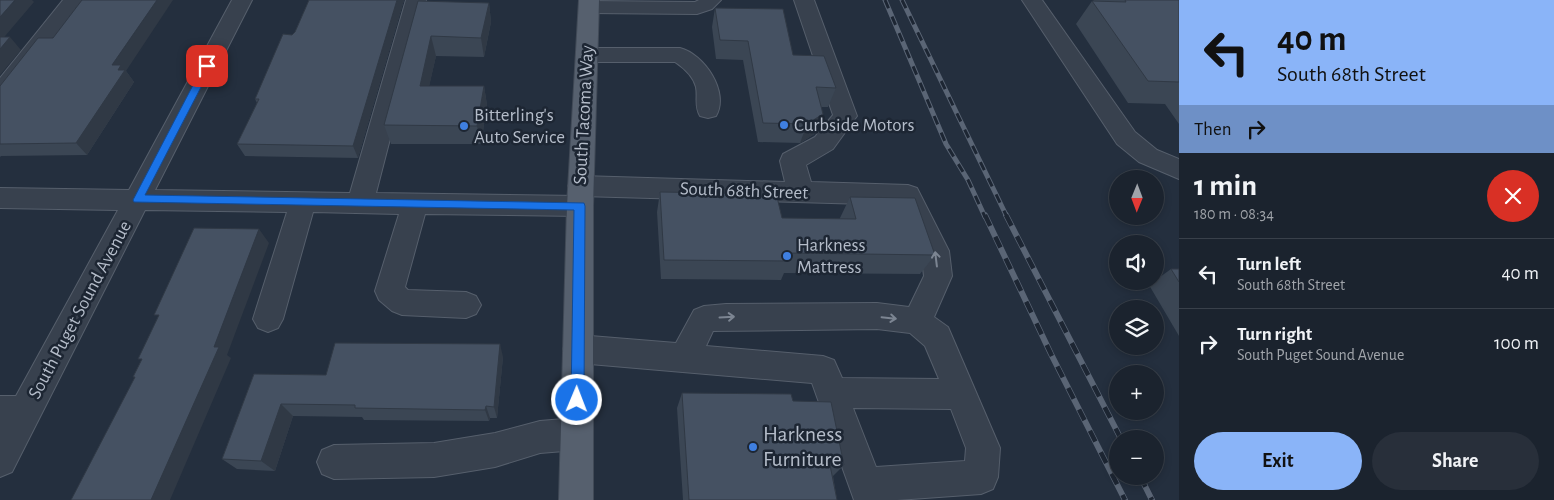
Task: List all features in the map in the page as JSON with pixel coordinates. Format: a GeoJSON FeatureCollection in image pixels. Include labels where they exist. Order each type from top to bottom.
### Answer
{"type":"FeatureCollection","features":[{"type":"Feature","properties":{"kind":"main road","name":"South Tacoma Way"},"geometry":{"type":"LineString","coordinates":[[576,500],[580,196],[589,4]]}},
{"type":"Feature","properties":{"kind":"street"},"geometry":{"type":"LineString","coordinates":[[0,94],[74,0]]}},
{"type":"Feature","properties":{"kind":"street","name":"South Puget Sound Avenue"},"geometry":{"type":"LineString","coordinates":[[0,460],[13,412],[138,200],[242,0]]}},
{"type":"Feature","properties":{"kind":"street"},"geometry":{"type":"LineString","coordinates":[[360,202],[416,0]]}},
{"type":"Feature","properties":{"kind":"street"},"geometry":{"type":"LineString","coordinates":[[589,4],[697,8],[711,0]]}},
{"type":"Feature","properties":{"kind":"street"},"geometry":{"type":"LineString","coordinates":[[801,193],[792,161],[824,144],[845,116],[804,0]]}},
{"type":"Feature","properties":{"kind":"street"},"geometry":{"type":"LineString","coordinates":[[1032,0],[1126,138],[1148,156],[1179,170]]}},
{"type":"Feature","properties":{"kind":"street"},"geometry":{"type":"LineString","coordinates":[[587,55],[680,55],[695,66],[707,86],[708,110]]}},
{"type":"Feature","properties":{"kind":"street","name":"South 68th Street"},"geometry":{"type":"LineString","coordinates":[[0,198],[415,203],[580,196],[801,193],[908,195],[934,251],[938,276],[917,321]]}},
{"type":"Feature","properties":{"kind":"street"},"geometry":{"type":"LineString","coordinates":[[268,319],[303,202]]}},
{"type":"Feature","properties":{"kind":"street"},"geometry":{"type":"LineString","coordinates":[[415,203],[390,291],[402,302],[466,305]]}},
{"type":"Feature","properties":{"kind":"street"},"geometry":{"type":"LineString","coordinates":[[578,349],[823,370],[868,492],[981,477],[983,448],[961,394],[937,337],[917,321],[877,316],[726,317],[704,319],[684,358]]}},
{"type":"Feature","properties":{"kind":"street"},"geometry":{"type":"LineString","coordinates":[[832,393],[961,394]]}},
{"type":"Feature","properties":{"kind":"street"},"geometry":{"type":"LineString","coordinates":[[334,462],[434,460],[495,450],[540,437],[576,434]]}},
{"type":"Feature","properties":{"kind":"building"},"geometry":{"type":"Polygon","coordinates":[[[0,0],[15,0],[0,17],[0,0]]]}},
{"type":"Feature","properties":{"kind":"building"},"geometry":{"type":"Polygon","coordinates":[[[82,0],[157,0],[112,65],[121,65],[118,70],[125,70],[76,143],[0,144],[0,86],[38,38],[53,38],[82,0]]]}},
{"type":"Feature","properties":{"kind":"building"},"geometry":{"type":"Polygon","coordinates":[[[309,0],[397,0],[353,146],[237,144],[259,99],[255,99],[283,34],[292,35],[295,32],[309,0]]]}},
{"type":"Feature","properties":{"kind":"building"},"geometry":{"type":"Polygon","coordinates":[[[1125,0],[1179,0],[1179,82],[1148,81],[1092,1],[1126,2],[1125,0]]]}},
{"type":"Feature","properties":{"kind":"building"},"geometry":{"type":"Polygon","coordinates":[[[418,1],[489,3],[481,38],[431,36],[420,86],[484,86],[477,126],[384,125],[418,1]]]}},
{"type":"Feature","properties":{"kind":"building"},"geometry":{"type":"Polygon","coordinates":[[[715,8],[783,9],[793,55],[824,56],[836,88],[816,87],[823,114],[807,124],[763,123],[748,41],[720,40],[715,8]]]}},
{"type":"Feature","properties":{"kind":"building"},"geometry":{"type":"Polygon","coordinates":[[[0,37],[10,37],[0,49],[0,37]]]}},
{"type":"Feature","properties":{"kind":"building"},"geometry":{"type":"Polygon","coordinates":[[[660,192],[725,193],[726,196],[777,197],[782,218],[856,219],[850,197],[915,198],[935,255],[788,253],[789,261],[664,260],[660,192]]]}},
{"type":"Feature","properties":{"kind":"building"},"geometry":{"type":"Polygon","coordinates":[[[194,228],[259,229],[214,347],[219,347],[151,500],[71,500],[135,377],[133,377],[142,359],[138,359],[159,315],[154,315],[194,228]]]}},
{"type":"Feature","properties":{"kind":"building"},"geometry":{"type":"Polygon","coordinates":[[[1171,269],[1179,269],[1179,282],[1171,269]]]}},
{"type":"Feature","properties":{"kind":"building"},"geometry":{"type":"Polygon","coordinates":[[[335,343],[500,344],[494,407],[486,406],[485,410],[355,408],[355,405],[281,404],[261,461],[222,459],[254,374],[326,375],[335,343]]]}},
{"type":"Feature","properties":{"kind":"building","name":"Harkness Furniture"},"geometry":{"type":"Polygon","coordinates":[[[682,393],[791,394],[793,401],[831,402],[844,465],[830,465],[837,500],[689,500],[682,393]]]}},
{"type":"Feature","properties":{"kind":"railway"},"geometry":{"type":"LineString","coordinates":[[885,0],[946,144],[968,180],[985,217]]}},
{"type":"Feature","properties":{"kind":"railway"},"geometry":{"type":"LineString","coordinates":[[902,0],[1007,216]]}},
{"type":"Feature","properties":{"kind":"railway"},"geometry":{"type":"LineString","coordinates":[[985,215],[1051,354],[1125,500]]}},
{"type":"Feature","properties":{"kind":"railway"},"geometry":{"type":"LineString","coordinates":[[1007,216],[1116,430]]}},
{"type":"Feature","properties":{"kind":"railway"},"geometry":{"type":"LineString","coordinates":[[1144,485],[1152,500]]}},
{"type":"Feature","properties":{"kind":"place","name":"Curbside Motors"},"geometry":{"type":"Point","coordinates":[784,125]}},
{"type":"Feature","properties":{"kind":"place","name":"Bitterling's Auto Service"},"geometry":{"type":"Point","coordinates":[464,126]}},
{"type":"Feature","properties":{"kind":"place","name":"Harkness Mattress"},"geometry":{"type":"Point","coordinates":[787,256]}},
{"type":"Feature","properties":{"kind":"place","name":"Harkness Furniture"},"geometry":{"type":"Point","coordinates":[753,447]}},
{"type":"Feature","properties":{"kind":"route"},"geometry":{"type":"LineString","coordinates":[[207,66],[138,200],[580,206],[577,400]]}}]}
